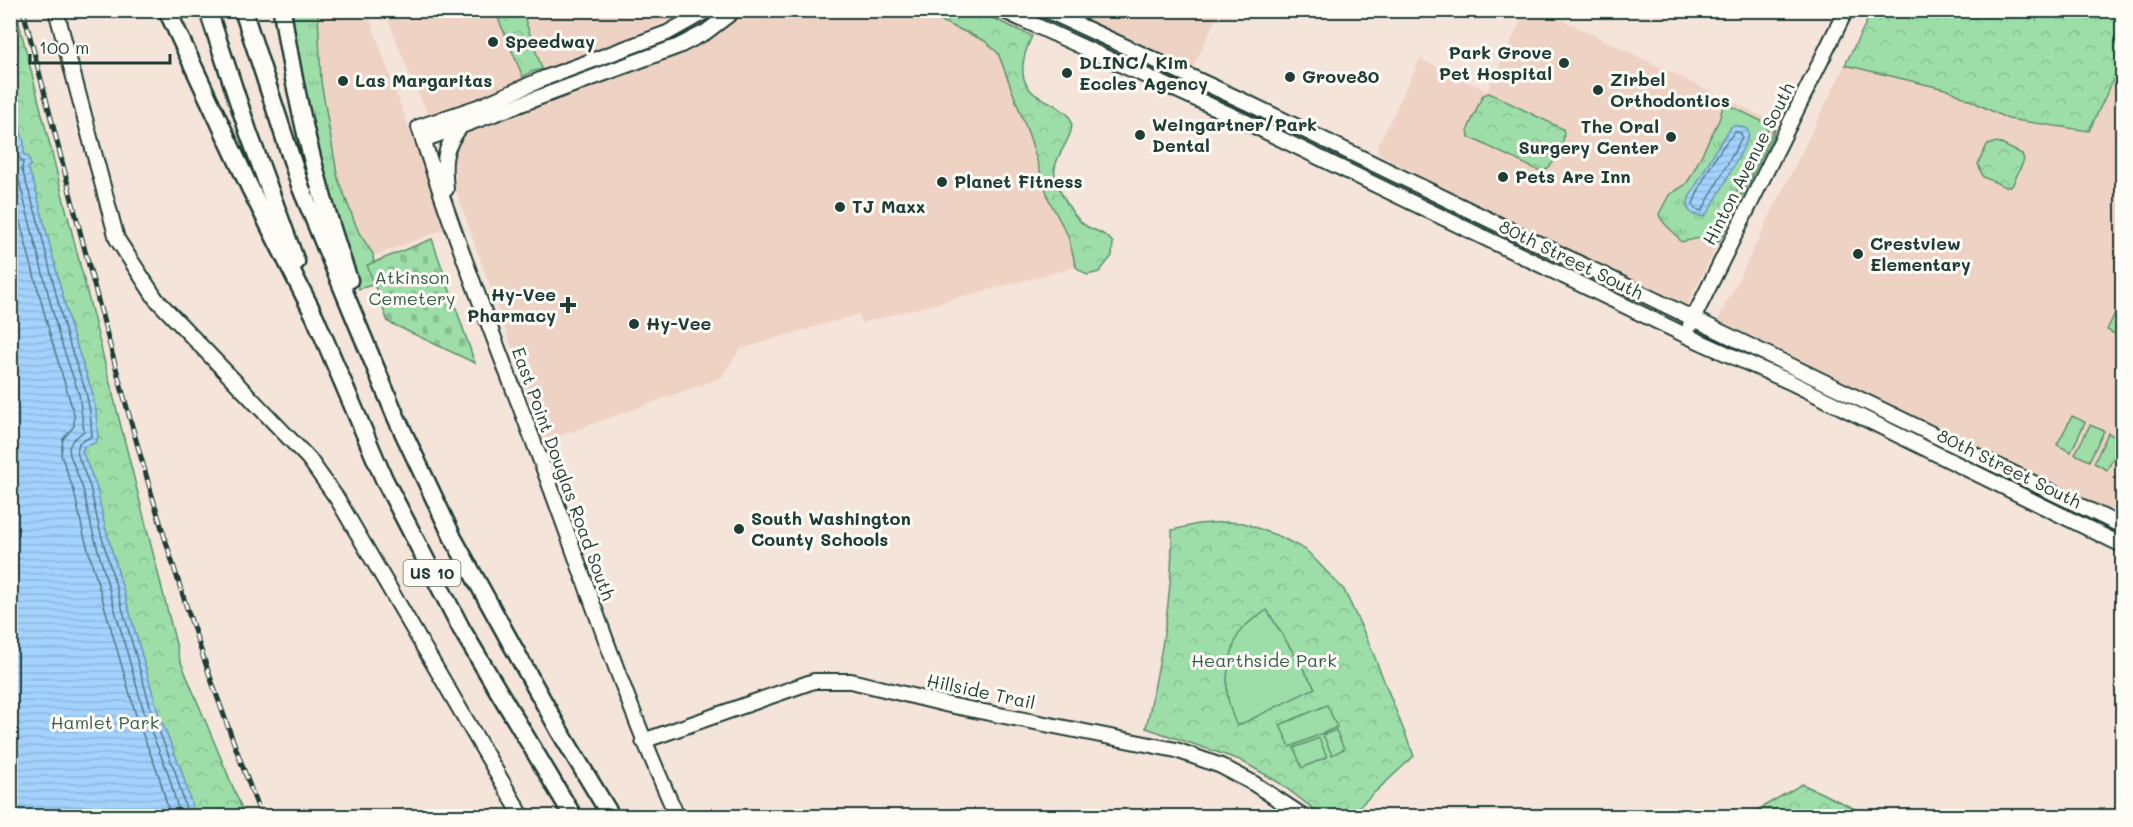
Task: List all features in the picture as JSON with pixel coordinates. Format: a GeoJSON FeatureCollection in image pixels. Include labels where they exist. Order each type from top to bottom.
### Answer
{"type":"FeatureCollection","features":[{"type":"Feature","properties":{"kind":"highway"},"geometry":{"type":"LineString","coordinates":[[167,10],[251,190],[315,317]]}},
{"type":"Feature","properties":{"kind":"highway","name":"US 10"},"geometry":{"type":"LineString","coordinates":[[208,10],[248,131],[278,208],[315,317],[384,478],[452,610],[573,816]]}},
{"type":"Feature","properties":{"kind":"highway","name":"US 10"},"geometry":{"type":"LineString","coordinates":[[243,10],[301,188],[396,417],[453,538],[559,730],[611,816]]}},
{"type":"Feature","properties":{"kind":"highway"},"geometry":{"type":"LineString","coordinates":[[282,10],[298,99],[318,182],[396,417]]}},
{"type":"Feature","properties":{"kind":"street"},"geometry":{"type":"LineString","coordinates":[[56,10],[117,239],[156,299],[315,467],[338,500],[376,564],[522,816]]}},
{"type":"Feature","properties":{"kind":"street"},"geometry":{"type":"LineString","coordinates":[[421,134],[561,71],[661,36],[708,10]]}},
{"type":"Feature","properties":{"kind":"street"},"geometry":{"type":"LineString","coordinates":[[421,134],[462,125],[679,46],[706,32],[735,10]]}},
{"type":"Feature","properties":{"kind":"street","name":"80th Street South"},"geometry":{"type":"LineString","coordinates":[[1002,10],[1242,120],[1685,335],[1788,381],[2122,544]]}},
{"type":"Feature","properties":{"kind":"street","name":"80th Street South"},"geometry":{"type":"LineString","coordinates":[[1046,10],[1250,104],[2122,526]]}},
{"type":"Feature","properties":{"kind":"street","name":"Hinton Avenue South"},"geometry":{"type":"LineString","coordinates":[[1685,335],[1846,10]]}},
{"type":"Feature","properties":{"kind":"street"},"geometry":{"type":"LineString","coordinates":[[449,212],[445,156],[451,140],[462,125]]}},
{"type":"Feature","properties":{"kind":"street","name":"East Point Douglas Road South"},"geometry":{"type":"LineString","coordinates":[[421,134],[601,631],[643,741],[677,816]]}},
{"type":"Feature","properties":{"kind":"street","name":"Hillside Trail"},"geometry":{"type":"LineString","coordinates":[[643,741],[814,681],[851,681],[959,707],[1176,750],[1221,766],[1253,783],[1303,816]]}},
{"type":"Feature","properties":{"kind":"shaded area"},"geometry":{"type":"Polygon","coordinates":[[[306,11],[367,11],[445,229],[359,262],[340,205],[306,11]]]}},
{"type":"Feature","properties":{"kind":"shaded area"},"geometry":{"type":"Polygon","coordinates":[[[385,11],[694,11],[487,98],[431,116],[409,73],[385,11]]]}},
{"type":"Feature","properties":{"kind":"shaded area"},"geometry":{"type":"Polygon","coordinates":[[[749,11],[988,11],[1033,31],[1018,62],[1079,266],[861,323],[859,314],[740,349],[721,378],[550,439],[548,450],[450,174],[449,154],[467,130],[730,22],[749,11]]]}},
{"type":"Feature","properties":{"kind":"shaded area"},"geometry":{"type":"Polygon","coordinates":[[[1059,11],[1220,11],[1191,71],[1059,11]]]}},
{"type":"Feature","properties":{"kind":"shaded area"},"geometry":{"type":"Polygon","coordinates":[[[1526,11],[1544,11],[1772,121],[1774,124],[1774,133],[1687,305],[1683,306],[1436,188],[1413,172],[1378,153],[1378,146],[1420,59],[1487,91],[1526,11]]]}},
{"type":"Feature","properties":{"kind":"shaded area"},"geometry":{"type":"Polygon","coordinates":[[[2122,61],[2122,518],[1957,435],[1801,363],[1718,320],[1845,65],[1949,90],[2008,119],[2089,131],[2122,61]]]}},
{"type":"Feature","properties":{"kind":"green space","name":"Hamlet Park"},"geometry":{"type":"Polygon","coordinates":[[[10,11],[16,11],[180,660],[245,816],[11,816],[10,11]]]}},
{"type":"Feature","properties":{"kind":"green space"},"geometry":{"type":"Polygon","coordinates":[[[289,11],[318,11],[321,82],[338,179],[359,233],[373,254],[375,284],[359,289],[315,146],[289,11]]]}},
{"type":"Feature","properties":{"kind":"green space"},"geometry":{"type":"Polygon","coordinates":[[[495,11],[522,11],[542,69],[523,77],[495,11]]]}},
{"type":"Feature","properties":{"kind":"green space"},"geometry":{"type":"Polygon","coordinates":[[[932,11],[977,11],[1032,36],[1024,59],[1025,82],[1036,95],[1066,113],[1072,124],[1055,168],[1059,188],[1071,210],[1081,222],[1113,243],[1112,256],[1099,272],[1087,275],[1076,267],[1068,236],[1049,200],[1030,138],[998,53],[985,41],[941,21],[932,11]]]}},
{"type":"Feature","properties":{"kind":"green space"},"geometry":{"type":"Polygon","coordinates":[[[1872,11],[2122,11],[2122,61],[2089,131],[2008,119],[1949,90],[1845,65],[1872,11]]]}},
{"type":"Feature","properties":{"kind":"green space"},"geometry":{"type":"Polygon","coordinates":[[[1489,93],[1563,129],[1561,147],[1547,169],[1543,171],[1535,169],[1469,137],[1468,129],[1481,99],[1483,95],[1489,93]]]}},
{"type":"Feature","properties":{"kind":"green space"},"geometry":{"type":"Polygon","coordinates":[[[1724,103],[1770,125],[1712,241],[1700,238],[1681,242],[1659,214],[1669,195],[1685,185],[1690,178],[1719,120],[1724,103]]]}},
{"type":"Feature","properties":{"kind":"green space"},"geometry":{"type":"Polygon","coordinates":[[[1775,126],[1774,133],[1719,242],[1716,243],[1775,126]]]}},
{"type":"Feature","properties":{"kind":"green space"},"geometry":{"type":"Polygon","coordinates":[[[1997,142],[2022,154],[2024,160],[2012,186],[2006,187],[1983,177],[1978,164],[1987,145],[1997,142]]]}},
{"type":"Feature","properties":{"kind":"green space"},"geometry":{"type":"Polygon","coordinates":[[[1440,202],[1493,228],[1491,234],[1437,208],[1440,202]]]}},
{"type":"Feature","properties":{"kind":"green space","name":"Atkinson Cemetery"},"geometry":{"type":"Polygon","coordinates":[[[432,239],[475,363],[388,322],[367,265],[432,239]]]}},
{"type":"Feature","properties":{"kind":"green space"},"geometry":{"type":"Polygon","coordinates":[[[2122,298],[2122,338],[2107,330],[2122,298]]]}},
{"type":"Feature","properties":{"kind":"green space"},"geometry":{"type":"Polygon","coordinates":[[[2072,416],[2085,422],[2071,452],[2057,445],[2072,416]]]}},
{"type":"Feature","properties":{"kind":"green space"},"geometry":{"type":"Polygon","coordinates":[[[2090,425],[2104,431],[2089,461],[2075,454],[2090,425]]]}},
{"type":"Feature","properties":{"kind":"green space"},"geometry":{"type":"Polygon","coordinates":[[[2108,433],[2122,440],[2107,470],[2094,463],[2108,433]]]}},
{"type":"Feature","properties":{"kind":"green space","name":"Hearthside Park"},"geometry":{"type":"Polygon","coordinates":[[[1244,523],[1281,537],[1306,550],[1344,590],[1369,643],[1414,756],[1349,816],[1323,816],[1278,782],[1240,760],[1146,728],[1168,605],[1172,530],[1198,524],[1244,523]]]}},
{"type":"Feature","properties":{"kind":"green space"},"geometry":{"type":"Polygon","coordinates":[[[1267,610],[1315,688],[1237,726],[1228,699],[1229,662],[1239,632],[1267,610]]]}},
{"type":"Feature","properties":{"kind":"green space"},"geometry":{"type":"Polygon","coordinates":[[[1327,705],[1337,727],[1290,747],[1280,725],[1327,705]]]}},
{"type":"Feature","properties":{"kind":"green space"},"geometry":{"type":"Polygon","coordinates":[[[1336,730],[1344,749],[1332,755],[1323,735],[1336,730]]]}},
{"type":"Feature","properties":{"kind":"green space"},"geometry":{"type":"Polygon","coordinates":[[[1319,738],[1327,757],[1302,768],[1294,748],[1319,738]]]}},
{"type":"Feature","properties":{"kind":"green space"},"geometry":{"type":"Polygon","coordinates":[[[1802,784],[1870,816],[1747,816],[1802,784]]]}},
{"type":"Feature","properties":{"kind":"water","name":"Hamlet Park"},"geometry":{"type":"Polygon","coordinates":[[[11,96],[24,142],[24,155],[28,156],[31,165],[28,168],[35,187],[72,332],[96,410],[98,438],[95,443],[84,447],[82,451],[96,485],[105,526],[159,715],[181,769],[195,816],[11,816],[11,96]]]}},
{"type":"Feature","properties":{"kind":"water"},"geometry":{"type":"Polygon","coordinates":[[[1732,126],[1747,129],[1749,134],[1747,140],[1707,213],[1704,217],[1692,214],[1687,207],[1689,198],[1716,149],[1732,126]]]}},
{"type":"Feature","properties":{"kind":"railway"},"geometry":{"type":"LineString","coordinates":[[23,10],[140,455],[203,656],[261,816]]}},
{"type":"Feature","properties":{"kind":"place","name":"Speedway"},"geometry":{"type":"Point","coordinates":[493,42]}},
{"type":"Feature","properties":{"kind":"place","name":"Park Grove Pet Hospital"},"geometry":{"type":"Point","coordinates":[1564,63]}},
{"type":"Feature","properties":{"kind":"place","name":"DLINC/ Kim Eccles Agency"},"geometry":{"type":"Point","coordinates":[1067,73]}},
{"type":"Feature","properties":{"kind":"place","name":"Grove80"},"geometry":{"type":"Point","coordinates":[1290,77]}},
{"type":"Feature","properties":{"kind":"place","name":"Las Margaritas"},"geometry":{"type":"Point","coordinates":[343,81]}},
{"type":"Feature","properties":{"kind":"place","name":"Zirbel Orthodontics"},"geometry":{"type":"Point","coordinates":[1598,90]}},
{"type":"Feature","properties":{"kind":"place","name":"Weingartner/Park Dental"},"geometry":{"type":"Point","coordinates":[1140,135]}},
{"type":"Feature","properties":{"kind":"place","name":"The Oral Surgery Center"},"geometry":{"type":"Point","coordinates":[1671,137]}},
{"type":"Feature","properties":{"kind":"place","name":"Pets Are Inn"},"geometry":{"type":"Point","coordinates":[1503,177]}},
{"type":"Feature","properties":{"kind":"place","name":"Planet Fitness"},"geometry":{"type":"Point","coordinates":[942,182]}},
{"type":"Feature","properties":{"kind":"place","name":"TJ Maxx"},"geometry":{"type":"Point","coordinates":[840,207]}},
{"type":"Feature","properties":{"kind":"place","name":"Crestview Elementary"},"geometry":{"type":"Point","coordinates":[1858,254]}},
{"type":"Feature","properties":{"kind":"place","name":"Hy-Vee Pharmacy"},"geometry":{"type":"Point","coordinates":[568,305]}},
{"type":"Feature","properties":{"kind":"place","name":"Hy-Vee"},"geometry":{"type":"Point","coordinates":[634,324]}},
{"type":"Feature","properties":{"kind":"place","name":"South Washington County Schools"},"geometry":{"type":"Point","coordinates":[739,529]}}]}
